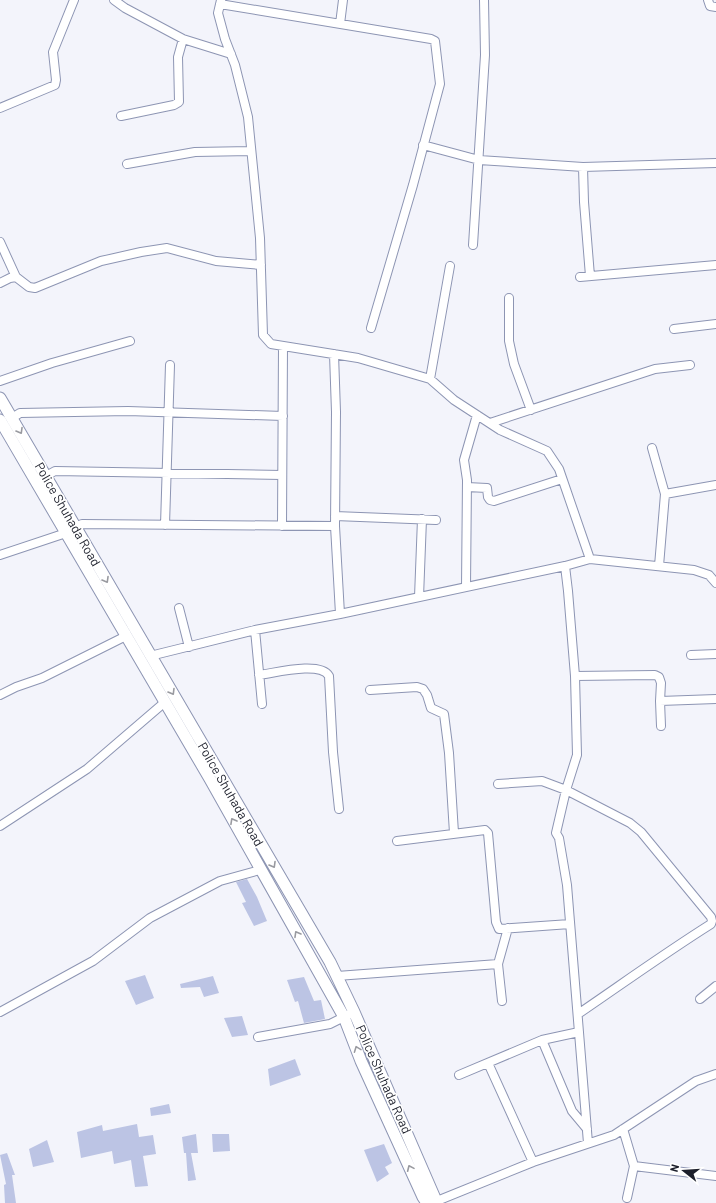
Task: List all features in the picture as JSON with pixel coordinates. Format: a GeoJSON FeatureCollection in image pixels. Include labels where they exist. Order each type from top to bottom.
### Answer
{"type":"FeatureCollection","features":[{"type":"Feature","properties":{"kind":"main road","name":"Police Shuhada Road"},"geometry":{"type":"LineString","coordinates":[[0,398],[46,476],[71,530],[126,636],[210,779],[260,870],[349,1014]]}},
{"type":"Feature","properties":{"kind":"main road","name":"Police Shuhada Road"},"geometry":{"type":"LineString","coordinates":[[0,420],[71,530]]}},
{"type":"Feature","properties":{"kind":"main road","name":"Police Shuhada Road"},"geometry":{"type":"LineString","coordinates":[[79,545],[150,656],[330,962],[337,976],[349,1014],[361,1061],[420,1190],[432,1203]]}},
{"type":"Feature","properties":{"kind":"main road"},"geometry":{"type":"LineString","coordinates":[[210,779],[219,772]]}},
{"type":"Feature","properties":{"kind":"street"},"geometry":{"type":"LineString","coordinates":[[0,108],[55,85],[56,80],[53,52],[74,0]]}},
{"type":"Feature","properties":{"kind":"street"},"geometry":{"type":"LineString","coordinates":[[114,0],[125,8],[183,39],[231,54]]}},
{"type":"Feature","properties":{"kind":"street"},"geometry":{"type":"LineString","coordinates":[[340,24],[343,0]]}},
{"type":"Feature","properties":{"kind":"street"},"geometry":{"type":"LineString","coordinates":[[473,245],[485,55],[484,0]]}},
{"type":"Feature","properties":{"kind":"street"},"geometry":{"type":"LineString","coordinates":[[708,0],[710,6],[716,7]]}},
{"type":"Feature","properties":{"kind":"street"},"geometry":{"type":"LineString","coordinates":[[371,328],[413,185],[440,84],[435,41],[431,39],[220,2],[218,13],[224,40],[235,64],[248,117],[260,238],[263,335],[271,344],[358,358],[430,379],[454,400],[500,430],[547,451],[559,469],[590,559]]}},
{"type":"Feature","properties":{"kind":"street"},"geometry":{"type":"LineString","coordinates":[[121,116],[174,105],[179,102],[178,57],[183,39]]}},
{"type":"Feature","properties":{"kind":"street"},"geometry":{"type":"LineString","coordinates":[[423,145],[479,160],[583,167],[716,163]]}},
{"type":"Feature","properties":{"kind":"street"},"geometry":{"type":"LineString","coordinates":[[127,164],[195,152],[252,150]]}},
{"type":"Feature","properties":{"kind":"street"},"geometry":{"type":"LineString","coordinates":[[583,167],[584,202],[590,276]]}},
{"type":"Feature","properties":{"kind":"street"},"geometry":{"type":"LineString","coordinates":[[0,242],[16,277],[29,287],[35,288],[101,261],[167,248],[216,262],[261,265]]}},
{"type":"Feature","properties":{"kind":"street"},"geometry":{"type":"LineString","coordinates":[[580,277],[716,265]]}},
{"type":"Feature","properties":{"kind":"street"},"geometry":{"type":"LineString","coordinates":[[430,379],[450,266]]}},
{"type":"Feature","properties":{"kind":"street"},"geometry":{"type":"LineString","coordinates":[[0,283],[16,277]]}},
{"type":"Feature","properties":{"kind":"street"},"geometry":{"type":"LineString","coordinates":[[509,298],[509,341],[514,364],[531,410]]}},
{"type":"Feature","properties":{"kind":"street"},"geometry":{"type":"LineString","coordinates":[[674,329],[716,324]]}},
{"type":"Feature","properties":{"kind":"street"},"geometry":{"type":"LineString","coordinates":[[0,381],[52,363],[130,341]]}},
{"type":"Feature","properties":{"kind":"street"},"geometry":{"type":"LineString","coordinates":[[282,526],[283,346]]}},
{"type":"Feature","properties":{"kind":"street"},"geometry":{"type":"LineString","coordinates":[[334,354],[336,412],[335,526],[340,614]]}},
{"type":"Feature","properties":{"kind":"street"},"geometry":{"type":"LineString","coordinates":[[165,525],[170,365]]}},
{"type":"Feature","properties":{"kind":"street"},"geometry":{"type":"LineString","coordinates":[[490,423],[656,369],[690,365]]}},
{"type":"Feature","properties":{"kind":"street"},"geometry":{"type":"LineString","coordinates":[[12,418],[20,413],[128,411],[283,416]]}},
{"type":"Feature","properties":{"kind":"street"},"geometry":{"type":"LineString","coordinates":[[466,587],[467,487],[464,460],[477,415]]}},
{"type":"Feature","properties":{"kind":"street"},"geometry":{"type":"LineString","coordinates":[[652,448],[665,494],[659,566]]}},
{"type":"Feature","properties":{"kind":"street"},"geometry":{"type":"LineString","coordinates":[[46,476],[55,471],[282,475]]}},
{"type":"Feature","properties":{"kind":"street"},"geometry":{"type":"LineString","coordinates":[[467,487],[487,488],[488,497],[490,500],[494,501],[562,478]]}},
{"type":"Feature","properties":{"kind":"street"},"geometry":{"type":"LineString","coordinates":[[665,494],[716,485]]}},
{"type":"Feature","properties":{"kind":"street"},"geometry":{"type":"LineString","coordinates":[[335,516],[436,520]]}},
{"type":"Feature","properties":{"kind":"street"},"geometry":{"type":"LineString","coordinates":[[419,597],[422,519]]}},
{"type":"Feature","properties":{"kind":"street"},"geometry":{"type":"LineString","coordinates":[[0,555],[71,530],[82,524],[335,526]]}},
{"type":"Feature","properties":{"kind":"street"},"geometry":{"type":"LineString","coordinates":[[150,656],[254,630],[340,614],[565,566],[590,559],[694,570],[709,575],[716,583]]}},
{"type":"Feature","properties":{"kind":"street"},"geometry":{"type":"LineString","coordinates":[[565,566],[575,676],[577,755],[566,790],[556,833],[559,838],[566,877],[588,1144]]}},
{"type":"Feature","properties":{"kind":"street"},"geometry":{"type":"LineString","coordinates":[[179,608],[190,646]]}},
{"type":"Feature","properties":{"kind":"street"},"geometry":{"type":"LineString","coordinates":[[254,630],[262,704]]}},
{"type":"Feature","properties":{"kind":"street"},"geometry":{"type":"LineString","coordinates":[[0,695],[16,687],[42,678],[126,636]]}},
{"type":"Feature","properties":{"kind":"street"},"geometry":{"type":"LineString","coordinates":[[691,655],[716,654]]}},
{"type":"Feature","properties":{"kind":"street"},"geometry":{"type":"LineString","coordinates":[[259,675],[307,669],[327,672],[329,676],[332,752],[339,809]]}},
{"type":"Feature","properties":{"kind":"street"},"geometry":{"type":"LineString","coordinates":[[575,676],[655,675],[659,677],[661,683],[661,726]]}},
{"type":"Feature","properties":{"kind":"street"},"geometry":{"type":"LineString","coordinates":[[370,690],[417,687],[423,689],[427,695],[431,708],[444,714],[449,753],[454,833]]}},
{"type":"Feature","properties":{"kind":"street"},"geometry":{"type":"LineString","coordinates":[[660,701],[716,699]]}},
{"type":"Feature","properties":{"kind":"street"},"geometry":{"type":"LineString","coordinates":[[0,826],[87,769],[165,702]]}},
{"type":"Feature","properties":{"kind":"street"},"geometry":{"type":"LineString","coordinates":[[498,784],[542,781],[566,790],[630,823],[641,832],[711,917],[712,921],[710,924],[666,952],[636,976],[578,1014]]}},
{"type":"Feature","properties":{"kind":"street"},"geometry":{"type":"LineString","coordinates":[[397,840],[485,830],[488,833],[496,922],[499,929],[570,924]]}},
{"type":"Feature","properties":{"kind":"street"},"geometry":{"type":"LineString","coordinates":[[0,1012],[93,962],[150,918],[220,881],[260,870]]}},
{"type":"Feature","properties":{"kind":"street"},"geometry":{"type":"LineString","coordinates":[[502,1001],[498,964],[508,928]]}},
{"type":"Feature","properties":{"kind":"street"},"geometry":{"type":"LineString","coordinates":[[337,976],[498,964]]}},
{"type":"Feature","properties":{"kind":"street"},"geometry":{"type":"LineString","coordinates":[[700,999],[714,989]]}},
{"type":"Feature","properties":{"kind":"street"},"geometry":{"type":"LineString","coordinates":[[258,1037],[330,1024],[349,1014]]}},
{"type":"Feature","properties":{"kind":"street"},"geometry":{"type":"LineString","coordinates":[[459,1075],[542,1040],[579,1032]]}},
{"type":"Feature","properties":{"kind":"street"},"geometry":{"type":"LineString","coordinates":[[542,1040],[572,1111],[587,1129]]}},
{"type":"Feature","properties":{"kind":"street"},"geometry":{"type":"LineString","coordinates":[[488,1063],[533,1162]]}},
{"type":"Feature","properties":{"kind":"street"},"geometry":{"type":"LineString","coordinates":[[432,1203],[533,1162],[614,1135],[696,1081],[716,1074]]}},
{"type":"Feature","properties":{"kind":"street"},"geometry":{"type":"LineString","coordinates":[[623,1129],[634,1166],[627,1198]]}},
{"type":"Feature","properties":{"kind":"street"},"geometry":{"type":"LineString","coordinates":[[634,1166],[716,1176]]}},
{"type":"Feature","properties":{"kind":"building"},"geometry":{"type":"Polygon","coordinates":[[[247,879],[257,897],[267,921],[254,926],[242,903],[246,902],[236,882],[247,879]]]}},
{"type":"Feature","properties":{"kind":"building"},"geometry":{"type":"Polygon","coordinates":[[[145,975],[154,998],[136,1005],[125,981],[145,975]]]}},
{"type":"Feature","properties":{"kind":"building"},"geometry":{"type":"Polygon","coordinates":[[[213,976],[219,993],[204,997],[200,987],[181,988],[180,984],[213,976]]]}},
{"type":"Feature","properties":{"kind":"building"},"geometry":{"type":"Polygon","coordinates":[[[304,977],[314,1001],[321,1000],[325,1019],[304,1023],[298,1001],[295,1002],[287,980],[304,977]]]}},
{"type":"Feature","properties":{"kind":"building"},"geometry":{"type":"Polygon","coordinates":[[[242,1016],[248,1035],[232,1037],[224,1018],[242,1016]]]}},
{"type":"Feature","properties":{"kind":"building"},"geometry":{"type":"Polygon","coordinates":[[[295,1059],[301,1075],[270,1086],[268,1069],[295,1059]]]}},
{"type":"Feature","properties":{"kind":"building"},"geometry":{"type":"Polygon","coordinates":[[[169,1104],[171,1113],[151,1116],[150,1108],[169,1104]]]}},
{"type":"Feature","properties":{"kind":"building"},"geometry":{"type":"Polygon","coordinates":[[[137,1124],[139,1137],[153,1135],[156,1154],[143,1156],[148,1186],[135,1187],[131,1160],[114,1164],[112,1151],[81,1158],[77,1132],[102,1125],[103,1131],[137,1124]]]}},
{"type":"Feature","properties":{"kind":"building"},"geometry":{"type":"Polygon","coordinates":[[[196,1134],[198,1153],[191,1153],[196,1180],[188,1181],[186,1153],[184,1153],[182,1137],[196,1134]]]}},
{"type":"Feature","properties":{"kind":"building"},"geometry":{"type":"Polygon","coordinates":[[[212,1134],[229,1134],[230,1151],[213,1152],[212,1134]]]}},
{"type":"Feature","properties":{"kind":"building"},"geometry":{"type":"Polygon","coordinates":[[[47,1140],[54,1162],[33,1167],[29,1149],[47,1140]]]}},
{"type":"Feature","properties":{"kind":"building"},"geometry":{"type":"Polygon","coordinates":[[[384,1144],[392,1163],[385,1167],[389,1174],[377,1182],[364,1150],[384,1144]]]}},
{"type":"Feature","properties":{"kind":"building"},"geometry":{"type":"Polygon","coordinates":[[[7,1153],[15,1175],[12,1175],[16,1203],[5,1203],[4,1185],[6,1184],[0,1155],[7,1153]]]}}]}
